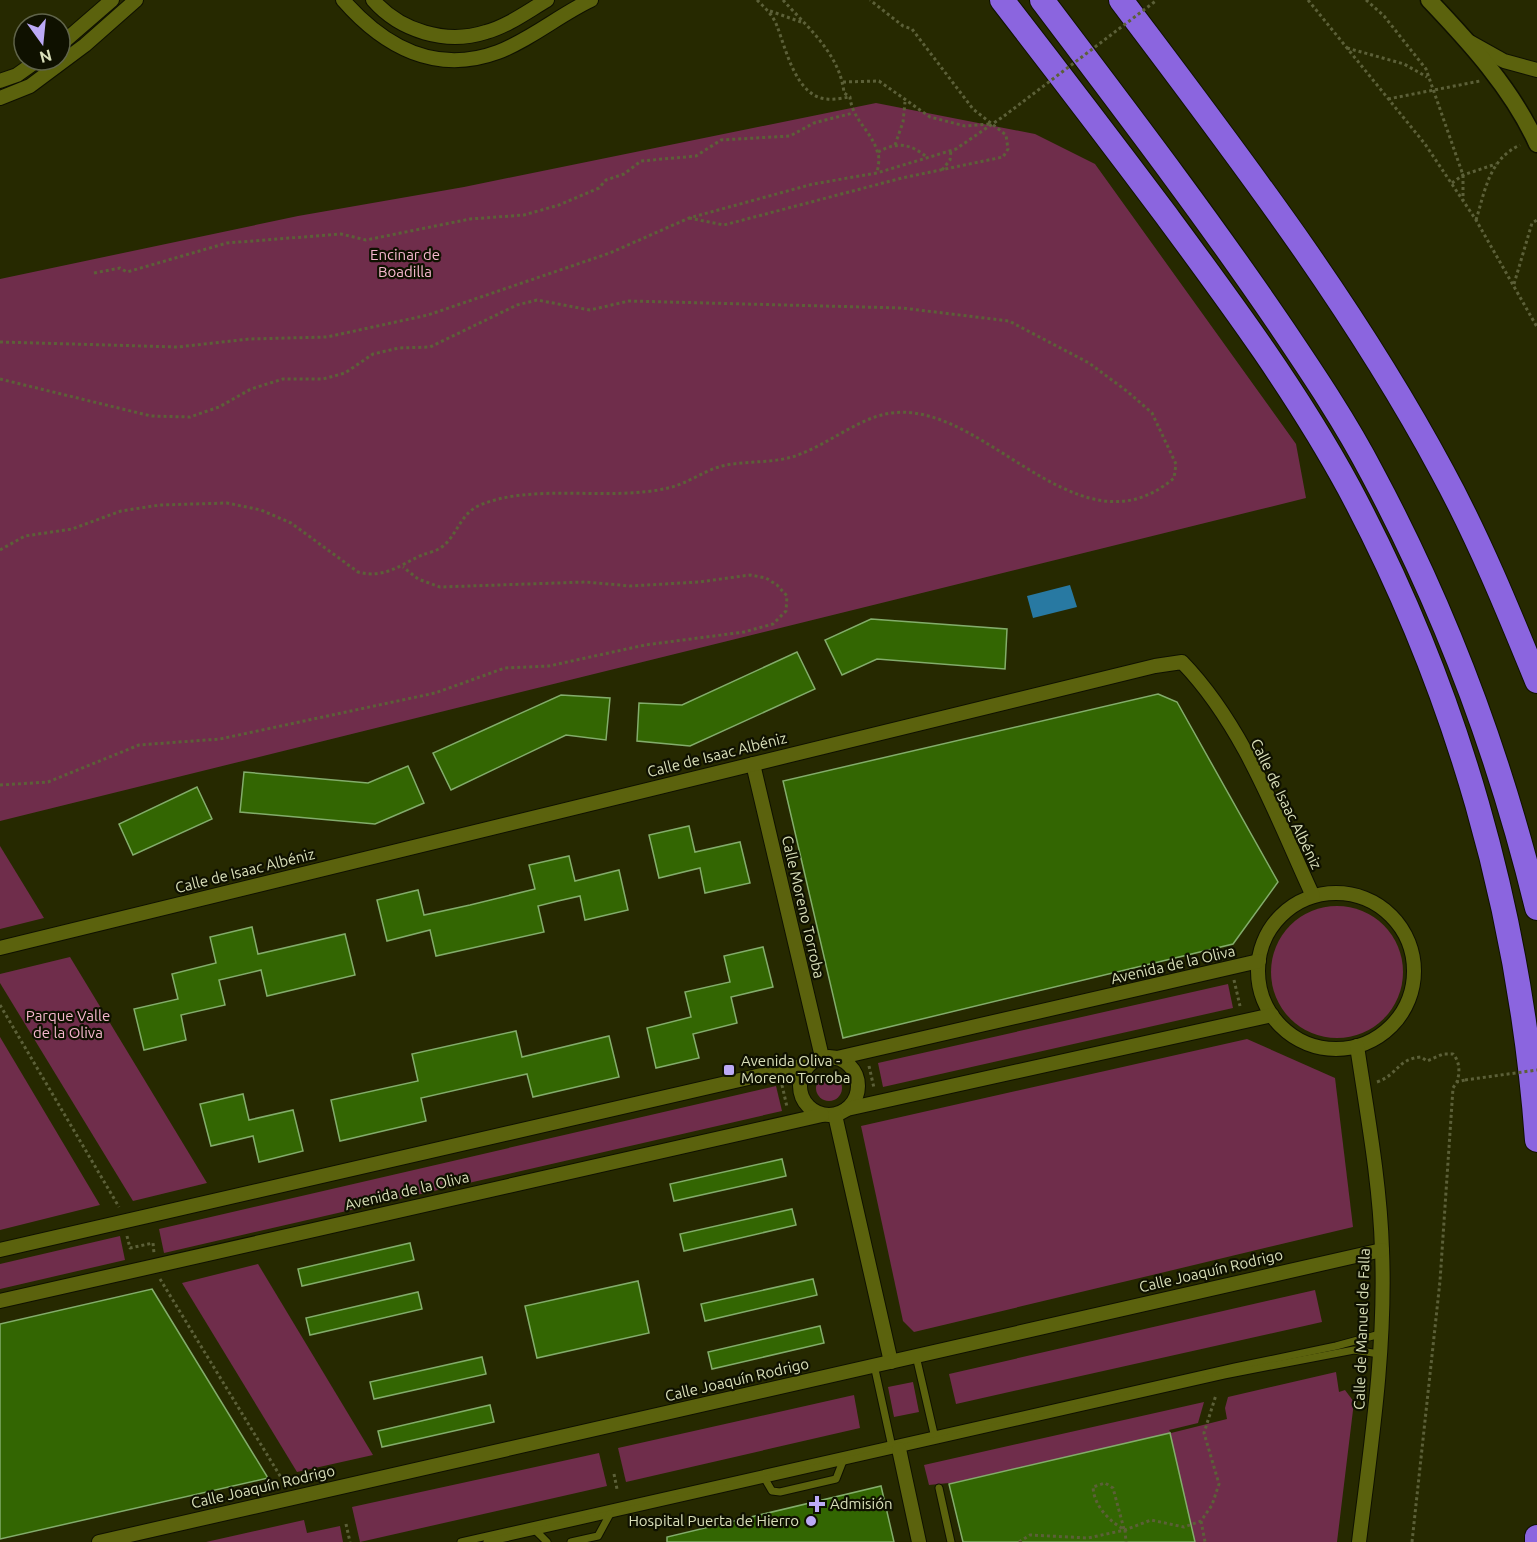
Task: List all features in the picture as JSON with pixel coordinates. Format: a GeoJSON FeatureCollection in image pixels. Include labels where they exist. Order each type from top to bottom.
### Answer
{"type":"FeatureCollection","features":[{"type":"Feature","properties":{"kind":"highway"},"geometry":{"type":"LineString","coordinates":[[991,0],[1041,50]]}},
{"type":"Feature","properties":{"kind":"highway"},"geometry":{"type":"LineString","coordinates":[[1002,0],[1210,274],[1283,380],[1348,487],[1395,582],[1438,684],[1470,777],[1494,865],[1515,955],[1531,1060],[1537,1140]]}},
{"type":"Feature","properties":{"kind":"highway"},"geometry":{"type":"LineString","coordinates":[[1042,0],[1239,266],[1308,367],[1371,471],[1424,576],[1466,674],[1519,834],[1537,908]]}},
{"type":"Feature","properties":{"kind":"highway"},"geometry":{"type":"LineString","coordinates":[[1121,0],[1286,220],[1393,385],[1442,471],[1486,559],[1537,681]]}},
{"type":"Feature","properties":{"kind":"highway"},"geometry":{"type":"LineString","coordinates":[[1286,220],[1352,295],[1404,379],[1453,466],[1497,555],[1537,652]]}},
{"type":"Feature","properties":{"kind":"highway"},"geometry":{"type":"LineString","coordinates":[[1537,1537],[1537,1542]]}},
{"type":"Feature","properties":{"kind":"street"},"geometry":{"type":"LineString","coordinates":[[72,35],[112,0]]}},
{"type":"Feature","properties":{"kind":"street"},"geometry":{"type":"LineString","coordinates":[[0,98],[30,86],[85,45],[136,0]]}},
{"type":"Feature","properties":{"kind":"street"},"geometry":{"type":"LineString","coordinates":[[343,0],[364,24],[397,46],[419,55],[456,59],[498,52],[591,0]]}},
{"type":"Feature","properties":{"kind":"street"},"geometry":{"type":"LineString","coordinates":[[373,0],[393,18],[410,27],[446,37],[486,33],[547,0]]}},
{"type":"Feature","properties":{"kind":"street"},"geometry":{"type":"LineString","coordinates":[[1430,0],[1467,40],[1495,77],[1536,141]]}},
{"type":"Feature","properties":{"kind":"street"},"geometry":{"type":"LineString","coordinates":[[1467,40],[1504,61],[1537,70]]}},
{"type":"Feature","properties":{"kind":"street"},"geometry":{"type":"LineString","coordinates":[[0,81],[21,72]]}},
{"type":"Feature","properties":{"kind":"street","name":"Calle de Isaac Albéniz"},"geometry":{"type":"LineString","coordinates":[[0,948],[1155,666],[1182,662],[1203,684],[1253,766],[1313,896]]}},
{"type":"Feature","properties":{"kind":"street","name":"Calle Moreno Torroba"},"geometry":{"type":"LineString","coordinates":[[753,764],[815,1061]]}},
{"type":"Feature","properties":{"kind":"street","name":"Avenida de la Oliva"},"geometry":{"type":"LineString","coordinates":[[837,1058],[1259,961],[1264,939],[1276,921],[1293,906],[1313,896],[1337,892],[1362,897],[1384,908],[1401,926],[1412,948],[1415,973],[1410,997],[1398,1019],[1380,1036],[1357,1046]]}},
{"type":"Feature","properties":{"kind":"street"},"geometry":{"type":"LineString","coordinates":[[1259,961],[1261,989],[1272,1015],[1288,1033],[1310,1044],[1333,1049],[1357,1046]]}},
{"type":"Feature","properties":{"kind":"street","name":"Avenida de la Oliva"},"geometry":{"type":"LineString","coordinates":[[0,1301],[790,1121],[835,1113],[1272,1015]]}},
{"type":"Feature","properties":{"kind":"street","name":"Calle de Manuel de Falla"},"geometry":{"type":"LineString","coordinates":[[1357,1046],[1382,1250],[1375,1410],[1359,1542]]}},
{"type":"Feature","properties":{"kind":"street"},"geometry":{"type":"LineString","coordinates":[[0,1250],[780,1073],[815,1061],[837,1058],[850,1066],[858,1080],[856,1096],[835,1113]]}},
{"type":"Feature","properties":{"kind":"street"},"geometry":{"type":"LineString","coordinates":[[815,1061],[800,1077],[800,1093],[808,1107],[835,1113]]}},
{"type":"Feature","properties":{"kind":"street"},"geometry":{"type":"LineString","coordinates":[[835,1113],[891,1362]]}},
{"type":"Feature","properties":{"kind":"street","name":"Calle Joaquín Rodrigo"},"geometry":{"type":"LineString","coordinates":[[99,1542],[1382,1250]]}},
{"type":"Feature","properties":{"kind":"street"},"geometry":{"type":"LineString","coordinates":[[894,1448],[912,1542]]}},
{"type":"Feature","properties":{"kind":"street"},"geometry":{"type":"LineString","coordinates":[[894,1448],[919,1542]]}},
{"type":"Feature","properties":{"kind":"lane"},"geometry":{"type":"LineString","coordinates":[[487,1542],[843,1461],[1380,1334]]}},
{"type":"Feature","properties":{"kind":"lane"},"geometry":{"type":"LineString","coordinates":[[935,1438],[1325,1354],[1354,1350],[1379,1354]]}},
{"type":"Feature","properties":{"kind":"lane"},"geometry":{"type":"LineString","coordinates":[[916,1356],[935,1438]]}},
{"type":"Feature","properties":{"kind":"lane"},"geometry":{"type":"LineString","coordinates":[[874,1365],[894,1448]]}},
{"type":"Feature","properties":{"kind":"lane"},"geometry":{"type":"LineString","coordinates":[[461,1542],[894,1448]]}},
{"type":"Feature","properties":{"kind":"lane"},"geometry":{"type":"LineString","coordinates":[[765,1479],[772,1491],[780,1492],[836,1479],[843,1461]]}},
{"type":"Feature","properties":{"kind":"lane"},"geometry":{"type":"LineString","coordinates":[[939,1488],[951,1542]]}},
{"type":"Feature","properties":{"kind":"lane"},"geometry":{"type":"LineString","coordinates":[[571,1542],[598,1536],[610,1514]]}},
{"type":"Feature","properties":{"kind":"lane"},"geometry":{"type":"LineString","coordinates":[[536,1531],[547,1542]]}},
{"type":"Feature","properties":{"kind":"path"},"geometry":{"type":"LineString","coordinates":[[757,0],[769,10],[803,23]]}},
{"type":"Feature","properties":{"kind":"path"},"geometry":{"type":"LineString","coordinates":[[783,0],[822,44],[841,71],[844,93],[850,97],[853,113],[877,152],[877,173]]}},
{"type":"Feature","properties":{"kind":"path"},"geometry":{"type":"LineString","coordinates":[[689,218],[724,225],[903,178],[1003,157],[1008,149],[1006,135],[967,103],[933,53],[912,29],[903,26],[870,0]]}},
{"type":"Feature","properties":{"kind":"path"},"geometry":{"type":"LineString","coordinates":[[0,342],[178,347],[249,339],[327,337],[428,315],[610,252],[689,218],[813,184],[877,173],[951,150],[1004,116],[1157,0]]}},
{"type":"Feature","properties":{"kind":"path"},"geometry":{"type":"LineString","coordinates":[[1308,0],[1425,144],[1476,220],[1537,327]]}},
{"type":"Feature","properties":{"kind":"path"},"geometry":{"type":"LineString","coordinates":[[1366,0],[1412,48],[1429,78],[1463,175],[1463,202]]}},
{"type":"Feature","properties":{"kind":"path"},"geometry":{"type":"LineString","coordinates":[[769,10],[805,89],[825,99],[850,97]]}},
{"type":"Feature","properties":{"kind":"path"},"geometry":{"type":"LineString","coordinates":[[1345,47],[1404,64],[1429,78]]}},
{"type":"Feature","properties":{"kind":"path"},"geometry":{"type":"LineString","coordinates":[[1388,99],[1495,77]]}},
{"type":"Feature","properties":{"kind":"path"},"geometry":{"type":"LineString","coordinates":[[843,82],[879,81],[887,85],[904,102],[930,117],[965,126],[993,124]]}},
{"type":"Feature","properties":{"kind":"path"},"geometry":{"type":"LineString","coordinates":[[895,145],[903,122],[904,102]]}},
{"type":"Feature","properties":{"kind":"path"},"geometry":{"type":"LineString","coordinates":[[94,273],[120,268],[127,272],[227,243],[340,234],[366,240],[470,219],[524,215],[559,205],[599,188],[606,180],[624,174],[642,161],[696,156],[721,140],[790,136],[814,123],[853,113]]}},
{"type":"Feature","properties":{"kind":"path"},"geometry":{"type":"LineString","coordinates":[[1476,220],[1490,172],[1496,164],[1514,148],[1536,141]]}},
{"type":"Feature","properties":{"kind":"path"},"geometry":{"type":"LineString","coordinates":[[877,152],[895,145],[913,146],[928,158]]}},
{"type":"Feature","properties":{"kind":"path"},"geometry":{"type":"LineString","coordinates":[[941,171],[951,160],[951,150]]}},
{"type":"Feature","properties":{"kind":"path"},"geometry":{"type":"LineString","coordinates":[[1452,183],[1463,175],[1496,164]]}},
{"type":"Feature","properties":{"kind":"path"},"geometry":{"type":"LineString","coordinates":[[1514,284],[1532,223],[1537,220]]}},
{"type":"Feature","properties":{"kind":"path"},"geometry":{"type":"LineString","coordinates":[[0,380],[151,416],[190,417],[219,407],[251,389],[284,379],[323,379],[345,373],[373,354],[399,348],[430,347],[468,331],[495,313],[537,300],[590,310],[629,301],[902,308],[1009,321],[1089,363],[1152,413],[1176,464],[1174,478],[1162,489],[1137,497],[1108,502],[1079,497],[999,449],[951,425],[919,414],[899,411],[875,417],[834,439],[796,455],[719,467],[668,488],[636,493],[510,498],[478,506],[465,516],[443,546],[403,567],[384,573],[358,572],[291,523],[261,510],[227,503],[160,505],[121,511],[72,529],[25,536],[0,550]]}},
{"type":"Feature","properties":{"kind":"path"},"geometry":{"type":"LineString","coordinates":[[0,785],[48,782],[139,745],[219,739],[435,693],[505,668],[549,666],[645,645],[744,632],[773,624],[786,611],[787,603],[787,596],[777,585],[766,578],[750,576],[630,586],[586,582],[440,587],[418,579],[403,567]]}},
{"type":"Feature","properties":{"kind":"path"},"geometry":{"type":"LineString","coordinates":[[1233,978],[1240,1006]]}},
{"type":"Feature","properties":{"kind":"path"},"geometry":{"type":"LineString","coordinates":[[0,1005],[119,1207]]}},
{"type":"Feature","properties":{"kind":"path"},"geometry":{"type":"LineString","coordinates":[[1375,1083],[1392,1076],[1400,1063],[1410,1058],[1421,1057],[1427,1062],[1447,1053],[1453,1054],[1458,1061],[1459,1074],[1454,1088],[1440,1281],[1412,1542]]}},
{"type":"Feature","properties":{"kind":"path"},"geometry":{"type":"LineString","coordinates":[[868,1061],[874,1090]]}},
{"type":"Feature","properties":{"kind":"path"},"geometry":{"type":"LineString","coordinates":[[1457,1082],[1537,1070]]}},
{"type":"Feature","properties":{"kind":"path"},"geometry":{"type":"LineString","coordinates":[[780,1073],[790,1121]]}},
{"type":"Feature","properties":{"kind":"path"},"geometry":{"type":"LineString","coordinates":[[127,1236],[130,1248],[153,1244],[154,1254]]}},
{"type":"Feature","properties":{"kind":"path"},"geometry":{"type":"LineString","coordinates":[[160,1279],[285,1484]]}},
{"type":"Feature","properties":{"kind":"path"},"geometry":{"type":"LineString","coordinates":[[1019,1542],[1030,1534],[1088,1538],[1151,1520],[1184,1527],[1202,1521],[1212,1505],[1219,1484],[1204,1433],[1216,1395]]}},
{"type":"Feature","properties":{"kind":"path"},"geometry":{"type":"LineString","coordinates":[[614,1474],[617,1489]]}},
{"type":"Feature","properties":{"kind":"path"},"geometry":{"type":"LineString","coordinates":[[1125,1529],[1106,1517],[1096,1500],[1093,1487],[1105,1483],[1113,1488],[1125,1529],[1126,1542]]}},
{"type":"Feature","properties":{"kind":"path"},"geometry":{"type":"LineString","coordinates":[[1202,1521],[1205,1542]]}},
{"type":"Feature","properties":{"kind":"path"},"geometry":{"type":"LineString","coordinates":[[346,1524],[350,1542]]}},
{"type":"Feature","properties":{"kind":"green space","name":"Encinar de Boadilla"},"geometry":{"type":"Polygon","coordinates":[[[876,103],[1035,134],[1095,164],[1296,444],[1306,498],[0,821],[0,279],[298,216],[464,187],[876,103]]]}},
{"type":"Feature","properties":{"kind":"green space"},"geometry":{"type":"Polygon","coordinates":[[[0,846],[44,918],[0,929],[0,846]]]}},
{"type":"Feature","properties":{"kind":"green space"},"geometry":{"type":"Polygon","coordinates":[[[1337,906],[1362,911],[1384,925],[1398,947],[1403,972],[1398,997],[1384,1019],[1362,1033],[1337,1038],[1312,1033],[1290,1019],[1276,997],[1271,972],[1276,947],[1290,925],[1312,911],[1337,906]]]}},
{"type":"Feature","properties":{"kind":"green space","name":"Parque Valle de la Oliva"},"geometry":{"type":"Polygon","coordinates":[[[70,957],[207,1183],[133,1201],[0,983],[0,974],[70,957]]]}},
{"type":"Feature","properties":{"kind":"green space"},"geometry":{"type":"Polygon","coordinates":[[[1228,984],[1233,1008],[883,1087],[878,1063],[1228,984]]]}},
{"type":"Feature","properties":{"kind":"green space"},"geometry":{"type":"Polygon","coordinates":[[[0,1037],[100,1205],[0,1230],[0,1037]]]}},
{"type":"Feature","properties":{"kind":"green space"},"geometry":{"type":"Polygon","coordinates":[[[1247,1039],[1335,1078],[1353,1227],[914,1332],[903,1321],[861,1126],[1247,1039]]]}},
{"type":"Feature","properties":{"kind":"green space"},"geometry":{"type":"Polygon","coordinates":[[[829,1075],[838,1079],[842,1088],[838,1097],[829,1101],[820,1097],[816,1088],[820,1079],[829,1075]]]}},
{"type":"Feature","properties":{"kind":"green space"},"geometry":{"type":"Polygon","coordinates":[[[776,1086],[782,1111],[164,1253],[159,1229],[776,1086]]]}},
{"type":"Feature","properties":{"kind":"green space"},"geometry":{"type":"Polygon","coordinates":[[[120,1236],[125,1260],[0,1289],[0,1264],[120,1236]]]}},
{"type":"Feature","properties":{"kind":"green space"},"geometry":{"type":"Polygon","coordinates":[[[258,1264],[373,1455],[297,1472],[182,1283],[258,1264]]]}},
{"type":"Feature","properties":{"kind":"green space"},"geometry":{"type":"Polygon","coordinates":[[[1315,1290],[1322,1322],[956,1404],[949,1374],[1315,1290]]]}},
{"type":"Feature","properties":{"kind":"green space"},"geometry":{"type":"Polygon","coordinates":[[[1336,1372],[1339,1392],[1345,1390],[1354,1402],[1337,1542],[963,1542],[949,1483],[929,1485],[924,1465],[1204,1402],[1198,1423],[1169,1430],[1171,1433],[1227,1419],[1225,1408],[1228,1397],[1336,1372]]]}},
{"type":"Feature","properties":{"kind":"green space"},"geometry":{"type":"Polygon","coordinates":[[[913,1382],[919,1412],[894,1417],[888,1387],[913,1382]]]}},
{"type":"Feature","properties":{"kind":"green space"},"geometry":{"type":"Polygon","coordinates":[[[854,1395],[860,1428],[626,1482],[618,1448],[854,1395]]]}},
{"type":"Feature","properties":{"kind":"green space"},"geometry":{"type":"Polygon","coordinates":[[[599,1453],[607,1486],[360,1542],[352,1507],[599,1453]]]}},
{"type":"Feature","properties":{"kind":"green space"},"geometry":{"type":"Polygon","coordinates":[[[304,1520],[307,1533],[340,1526],[343,1542],[206,1542],[304,1520]]]}},
{"type":"Feature","properties":{"kind":"water"},"geometry":{"type":"Polygon","coordinates":[[[1070,585],[1077,607],[1033,618],[1027,596],[1070,585]]]}},
{"type":"Feature","properties":{"kind":"building"},"geometry":{"type":"Polygon","coordinates":[[[871,619],[1007,629],[1005,669],[877,659],[842,675],[825,640],[871,619]]]}},
{"type":"Feature","properties":{"kind":"building"},"geometry":{"type":"Polygon","coordinates":[[[797,652],[815,689],[690,746],[637,741],[639,703],[682,705],[797,652]]]}},
{"type":"Feature","properties":{"kind":"building"},"geometry":{"type":"Polygon","coordinates":[[[1158,694],[1177,702],[1278,882],[1233,944],[843,1038],[783,781],[1158,694]]]}},
{"type":"Feature","properties":{"kind":"building"},"geometry":{"type":"Polygon","coordinates":[[[561,695],[610,698],[606,740],[566,735],[451,790],[433,753],[561,695]]]}},
{"type":"Feature","properties":{"kind":"building"},"geometry":{"type":"Polygon","coordinates":[[[408,766],[424,803],[375,824],[240,812],[244,772],[368,783],[408,766]]]}},
{"type":"Feature","properties":{"kind":"building"},"geometry":{"type":"Polygon","coordinates":[[[197,787],[212,819],[133,855],[119,824],[197,787]]]}},
{"type":"Feature","properties":{"kind":"building"},"geometry":{"type":"Polygon","coordinates":[[[689,826],[695,852],[740,842],[750,883],[705,893],[700,868],[659,878],[649,835],[689,826]]]}},
{"type":"Feature","properties":{"kind":"building"},"geometry":{"type":"Polygon","coordinates":[[[569,856],[575,881],[619,870],[628,910],[585,920],[580,896],[558,901],[538,906],[544,932],[436,956],[430,930],[387,941],[377,900],[418,890],[424,915],[470,905],[535,889],[529,865],[569,856]]]}},
{"type":"Feature","properties":{"kind":"building"},"geometry":{"type":"Polygon","coordinates":[[[252,927],[258,954],[345,934],[355,975],[267,996],[261,970],[219,980],[225,1005],[181,1015],[186,1040],[144,1050],[134,1009],[178,999],[172,974],[216,963],[210,937],[252,927]]]}},
{"type":"Feature","properties":{"kind":"building"},"geometry":{"type":"Polygon","coordinates":[[[763,947],[773,987],[731,997],[737,1023],[693,1034],[699,1058],[656,1068],[647,1028],[691,1017],[685,992],[730,982],[724,956],[763,947]]]}},
{"type":"Feature","properties":{"kind":"building"},"geometry":{"type":"Polygon","coordinates":[[[516,1031],[522,1057],[609,1036],[619,1077],[533,1097],[527,1074],[421,1098],[426,1121],[340,1141],[331,1100],[418,1081],[412,1054],[516,1031]]]}},
{"type":"Feature","properties":{"kind":"building"},"geometry":{"type":"Polygon","coordinates":[[[243,1094],[249,1120],[293,1110],[303,1151],[259,1162],[253,1136],[211,1146],[200,1104],[243,1094]]]}},
{"type":"Feature","properties":{"kind":"building"},"geometry":{"type":"Polygon","coordinates":[[[782,1159],[786,1176],[674,1201],[670,1184],[782,1159]]]}},
{"type":"Feature","properties":{"kind":"building"},"geometry":{"type":"Polygon","coordinates":[[[792,1209],[796,1225],[684,1251],[680,1234],[792,1209]]]}},
{"type":"Feature","properties":{"kind":"building"},"geometry":{"type":"Polygon","coordinates":[[[410,1243],[414,1260],[302,1286],[298,1269],[410,1243]]]}},
{"type":"Feature","properties":{"kind":"building"},"geometry":{"type":"Polygon","coordinates":[[[813,1279],[817,1295],[705,1321],[701,1304],[813,1279]]]}},
{"type":"Feature","properties":{"kind":"building"},"geometry":{"type":"Polygon","coordinates":[[[638,1281],[649,1333],[537,1358],[525,1306],[638,1281]]]}},
{"type":"Feature","properties":{"kind":"building"},"geometry":{"type":"Polygon","coordinates":[[[152,1289],[268,1478],[0,1539],[0,1324],[152,1289]]]}},
{"type":"Feature","properties":{"kind":"building"},"geometry":{"type":"Polygon","coordinates":[[[418,1292],[422,1309],[310,1335],[306,1318],[418,1292]]]}},
{"type":"Feature","properties":{"kind":"building"},"geometry":{"type":"Polygon","coordinates":[[[820,1326],[824,1343],[712,1369],[708,1352],[820,1326]]]}},
{"type":"Feature","properties":{"kind":"building"},"geometry":{"type":"Polygon","coordinates":[[[482,1357],[486,1374],[374,1399],[370,1382],[482,1357]]]}},
{"type":"Feature","properties":{"kind":"building"},"geometry":{"type":"Polygon","coordinates":[[[490,1405],[494,1422],[382,1447],[378,1431],[490,1405]]]}},
{"type":"Feature","properties":{"kind":"building"},"geometry":{"type":"Polygon","coordinates":[[[1170,1433],[1195,1542],[963,1542],[949,1484],[1170,1433]]]}},
{"type":"Feature","properties":{"kind":"building","name":"Hospital Puerta de Hierro"},"geometry":{"type":"Polygon","coordinates":[[[881,1486],[894,1542],[667,1542],[667,1537],[881,1486]]]}},
{"type":"Feature","properties":{"kind":"place","name":"Avenida Oliva - Moreno Torroba"},"geometry":{"type":"Point","coordinates":[729,1070]}},
{"type":"Feature","properties":{"kind":"place","name":"Admisión"},"geometry":{"type":"Point","coordinates":[817,1504]}},
{"type":"Feature","properties":{"kind":"place","name":"Hospital Puerta de Hierro"},"geometry":{"type":"Point","coordinates":[811,1521]}}]}
